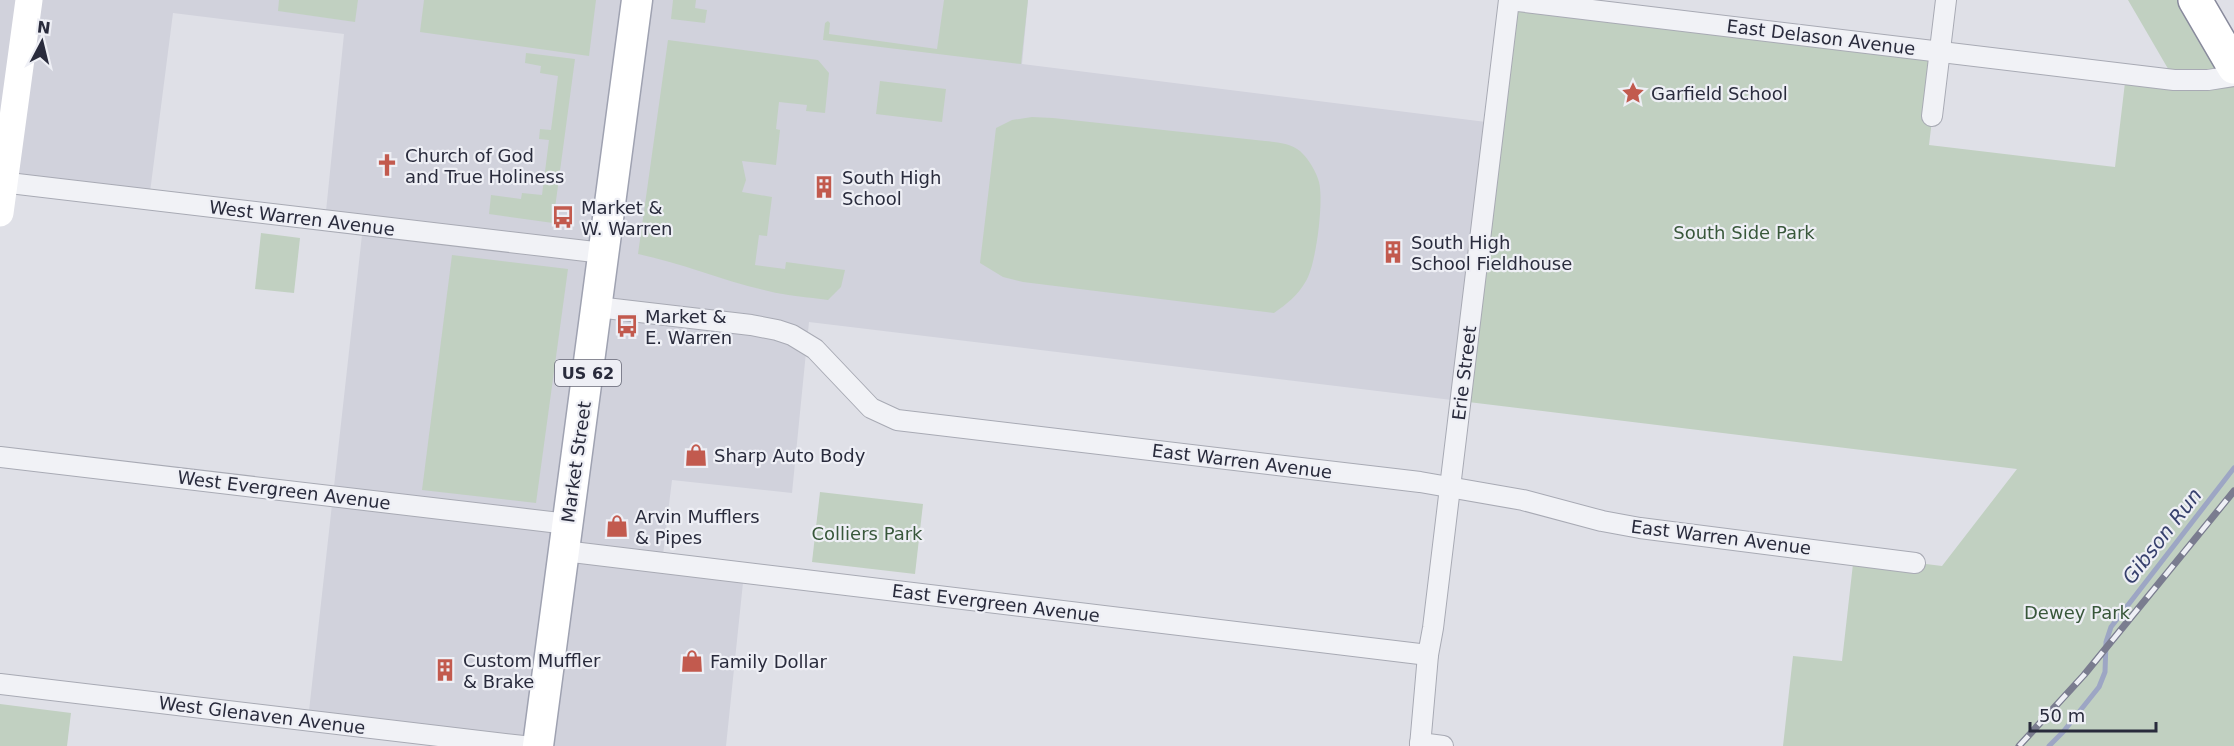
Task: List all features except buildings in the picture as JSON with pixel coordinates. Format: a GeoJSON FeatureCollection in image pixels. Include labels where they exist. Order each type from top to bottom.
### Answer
{"type":"FeatureCollection","features":[{"type":"Feature","properties":{"kind":"highway"},"geometry":{"type":"LineString","coordinates":[[2195,0],[2226,54]]}},
{"type":"Feature","properties":{"kind":"main road","name":"Market Street"},"geometry":{"type":"LineString","coordinates":[[538,746],[637,0]]}},
{"type":"Feature","properties":{"kind":"street"},"geometry":{"type":"LineString","coordinates":[[0,213],[2,182],[29,0]]}},
{"type":"Feature","properties":{"kind":"street","name":"East Delason Avenue"},"geometry":{"type":"LineString","coordinates":[[1509,0],[2174,80],[2208,80],[2234,76]]}},
{"type":"Feature","properties":{"kind":"street","name":"Erie Street"},"geometry":{"type":"LineString","coordinates":[[1420,744],[1428,655],[1434,628],[1509,0]]}},
{"type":"Feature","properties":{"kind":"street"},"geometry":{"type":"LineString","coordinates":[[1932,116],[1946,0]]}},
{"type":"Feature","properties":{"kind":"street","name":"West Warren Avenue"},"geometry":{"type":"LineString","coordinates":[[2,182],[603,253]]}},
{"type":"Feature","properties":{"kind":"street","name":"East Warren Avenue"},"geometry":{"type":"LineString","coordinates":[[597,307],[751,325],[785,332],[814,349],[871,408],[897,420],[1408,481],[1523,500],[1602,521],[1640,528],[1915,562]]}},
{"type":"Feature","properties":{"kind":"street","name":"West Evergreen Avenue"},"geometry":{"type":"LineString","coordinates":[[0,457],[566,538]]}},
{"type":"Feature","properties":{"kind":"street","name":"East Evergreen Avenue"},"geometry":{"type":"LineString","coordinates":[[566,538],[1428,655]]}},
{"type":"Feature","properties":{"kind":"street","name":"West Glenaven Avenue"},"geometry":{"type":"LineString","coordinates":[[0,684],[523,746]]}},
{"type":"Feature","properties":{"kind":"street"},"geometry":{"type":"LineString","coordinates":[[1420,744],[1443,746]]}},
{"type":"Feature","properties":{"kind":"shaded area"},"geometry":{"type":"Polygon","coordinates":[[[0,0],[1028,0],[1022,64],[1494,123],[1460,401],[809,322],[792,493],[672,480],[662,563],[744,573],[726,746],[432,746],[433,736],[308,720],[363,226],[325,221],[344,34],[173,13],[149,200],[4,182],[0,213],[0,0]]]}},
{"type":"Feature","properties":{"kind":"green space"},"geometry":{"type":"Polygon","coordinates":[[[279,0],[358,0],[355,22],[278,11],[279,0]]]}},
{"type":"Feature","properties":{"kind":"green space"},"geometry":{"type":"Polygon","coordinates":[[[424,0],[596,0],[589,56],[420,32],[424,0]]]}},
{"type":"Feature","properties":{"kind":"green space"},"geometry":{"type":"Polygon","coordinates":[[[673,0],[696,0],[695,8],[707,10],[705,23],[671,19],[673,0]]]}},
{"type":"Feature","properties":{"kind":"green space"},"geometry":{"type":"Polygon","coordinates":[[[944,0],[1028,0],[1021,64],[823,40],[825,23],[828,21],[830,23],[829,34],[937,49],[944,0]]]}},
{"type":"Feature","properties":{"kind":"green space","name":"South Side Park"},"geometry":{"type":"Polygon","coordinates":[[[1509,0],[1940,52],[1929,145],[2115,167],[2126,74],[2174,79],[2128,0],[2195,0],[2234,67],[2234,746],[1783,746],[1793,656],[1842,661],[1854,555],[1942,566],[2017,469],[1460,401],[1509,0]]]}},
{"type":"Feature","properties":{"kind":"green space"},"geometry":{"type":"Polygon","coordinates":[[[668,40],[818,60],[829,73],[825,113],[806,111],[807,105],[779,102],[776,129],[780,130],[776,165],[742,161],[746,180],[742,192],[772,197],[767,236],[759,235],[755,265],[785,269],[786,262],[845,270],[841,287],[828,300],[768,291],[638,254],[668,40]]]}},
{"type":"Feature","properties":{"kind":"green space"},"geometry":{"type":"Polygon","coordinates":[[[526,53],[575,59],[553,223],[489,214],[491,195],[521,199],[522,193],[542,195],[549,140],[539,139],[540,129],[551,130],[558,76],[540,73],[541,66],[525,63],[526,53]]]}},
{"type":"Feature","properties":{"kind":"green space"},"geometry":{"type":"Polygon","coordinates":[[[880,81],[946,89],[942,122],[876,114],[880,81]]]}},
{"type":"Feature","properties":{"kind":"green space"},"geometry":{"type":"Polygon","coordinates":[[[1032,117],[1274,142],[1296,148],[1314,169],[1320,191],[1320,217],[1316,248],[1306,281],[1292,299],[1274,313],[1023,282],[1003,277],[980,263],[996,128],[1012,120],[1032,117]]]}},
{"type":"Feature","properties":{"kind":"green space"},"geometry":{"type":"Polygon","coordinates":[[[261,233],[300,238],[294,293],[255,289],[261,233]]]}},
{"type":"Feature","properties":{"kind":"green space"},"geometry":{"type":"Polygon","coordinates":[[[452,255],[568,269],[536,503],[422,490],[452,255]]]}},
{"type":"Feature","properties":{"kind":"green space","name":"Colliers Park"},"geometry":{"type":"Polygon","coordinates":[[[820,492],[923,504],[915,574],[812,562],[820,492]]]}},
{"type":"Feature","properties":{"kind":"green space"},"geometry":{"type":"Polygon","coordinates":[[[0,704],[71,713],[67,746],[0,746],[0,704]]]}},
{"type":"Feature","properties":{"kind":"waterway","name":"Gibson Run"},"geometry":{"type":"LineString","coordinates":[[2049,746],[2099,687],[2105,672],[2106,642],[2111,627],[2234,468]]}},
{"type":"Feature","properties":{"kind":"railway"},"geometry":{"type":"LineString","coordinates":[[2019,746],[2084,675],[2234,491]]}},
{"type":"Feature","properties":{"kind":"place","name":"Garfield School"},"geometry":{"type":"Point","coordinates":[1633,93]}},
{"type":"Feature","properties":{"kind":"place","name":"Church of God and True Holiness"},"geometry":{"type":"Point","coordinates":[387,165]}},
{"type":"Feature","properties":{"kind":"place","name":"South High School"},"geometry":{"type":"Point","coordinates":[824,187]}},
{"type":"Feature","properties":{"kind":"place","name":"Market & W. Warren"},"geometry":{"type":"Point","coordinates":[563,217]}},
{"type":"Feature","properties":{"kind":"place","name":"South High School Fieldhouse"},"geometry":{"type":"Point","coordinates":[1393,252]}},
{"type":"Feature","properties":{"kind":"place","name":"Market & E. Warren"},"geometry":{"type":"Point","coordinates":[627,326]}},
{"type":"Feature","properties":{"kind":"place","name":"Sharp Auto Body"},"geometry":{"type":"Point","coordinates":[696,455]}},
{"type":"Feature","properties":{"kind":"place","name":"Arvin Mufflers & Pipes"},"geometry":{"type":"Point","coordinates":[617,526]}},
{"type":"Feature","properties":{"kind":"place","name":"Family Dollar"},"geometry":{"type":"Point","coordinates":[692,661]}},
{"type":"Feature","properties":{"kind":"place","name":"Custom Muffler & Brake"},"geometry":{"type":"Point","coordinates":[445,670]}},
{"type":"Feature","properties":{"kind":"park label","name":"Dewey Park"},"geometry":{"type":"Point","coordinates":[2077,612]}}]}
